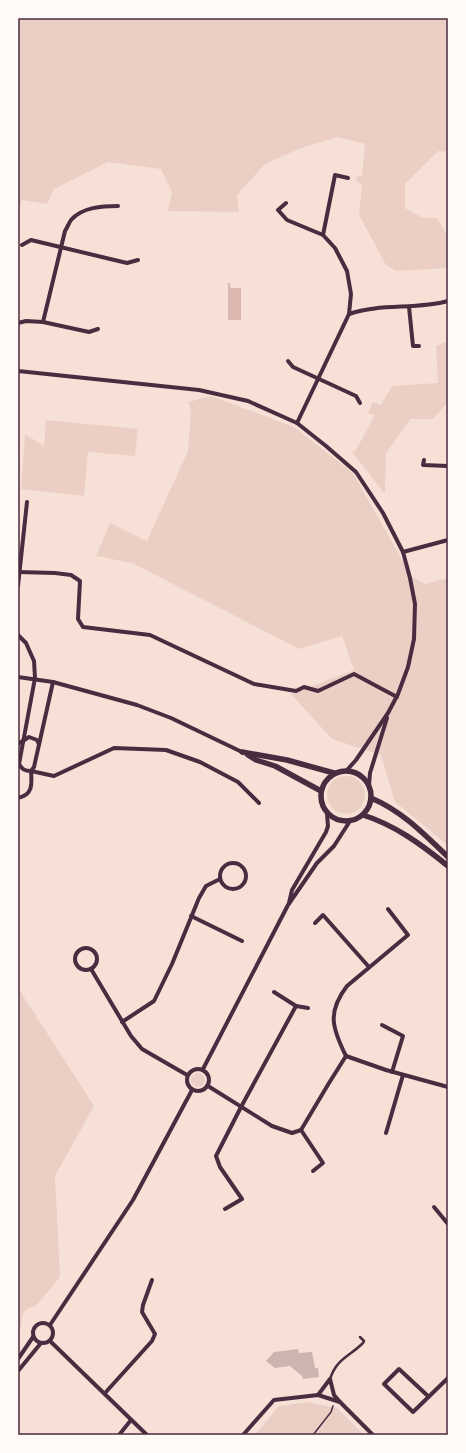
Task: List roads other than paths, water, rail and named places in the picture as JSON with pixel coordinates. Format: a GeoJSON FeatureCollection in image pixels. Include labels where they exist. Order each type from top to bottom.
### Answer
{"type":"FeatureCollection","features":[{"type":"Feature","properties":{"kind":"street"},"geometry":{"type":"LineString","coordinates":[[322,235],[335,175],[348,178]]}},
{"type":"Feature","properties":{"kind":"street"},"geometry":{"type":"LineString","coordinates":[[286,203],[278,210],[287,220],[322,235],[335,248],[347,271],[351,294],[349,314],[297,423]]}},
{"type":"Feature","properties":{"kind":"street"},"geometry":{"type":"LineString","coordinates":[[43,322],[65,231],[72,220],[83,212],[100,206],[118,206]]}},
{"type":"Feature","properties":{"kind":"street"},"geometry":{"type":"LineString","coordinates":[[22,245],[31,240],[127,262],[138,260]]}},
{"type":"Feature","properties":{"kind":"street"},"geometry":{"type":"LineString","coordinates":[[349,314],[361,310],[409,307],[448,301]]}},
{"type":"Feature","properties":{"kind":"street"},"geometry":{"type":"LineString","coordinates":[[409,307],[413,346],[419,346]]}},
{"type":"Feature","properties":{"kind":"street"},"geometry":{"type":"LineString","coordinates":[[18,323],[26,321],[43,322],[89,332],[98,329]]}},
{"type":"Feature","properties":{"kind":"street"},"geometry":{"type":"LineString","coordinates":[[288,361],[294,367],[356,396],[360,403]]}},
{"type":"Feature","properties":{"kind":"street"},"geometry":{"type":"LineString","coordinates":[[18,371],[207,391],[248,401],[297,423],[356,472],[383,513],[403,552],[415,604],[414,639],[408,667],[397,697],[356,760],[347,770]]}},
{"type":"Feature","properties":{"kind":"street"},"geometry":{"type":"LineString","coordinates":[[424,460],[423,465],[448,466]]}},
{"type":"Feature","properties":{"kind":"street"},"geometry":{"type":"LineString","coordinates":[[18,586],[18,572],[27,502]]}},
{"type":"Feature","properties":{"kind":"street"},"geometry":{"type":"LineString","coordinates":[[403,552],[448,540]]}},
{"type":"Feature","properties":{"kind":"street"},"geometry":{"type":"LineString","coordinates":[[18,572],[72,575],[80,581],[78,619],[83,627],[150,635],[254,684],[296,690],[304,687],[318,692],[354,674],[397,697]]}},
{"type":"Feature","properties":{"kind":"street"},"geometry":{"type":"LineString","coordinates":[[18,635],[26,643],[34,661],[35,678],[19,769],[54,776],[114,748],[166,750],[200,762],[238,782],[259,803]]}},
{"type":"Feature","properties":{"kind":"street"},"geometry":{"type":"LineString","coordinates":[[18,677],[35,678],[53,682],[137,705],[171,718],[256,760],[275,766],[321,791]]}},
{"type":"Feature","properties":{"kind":"street"},"geometry":{"type":"LineString","coordinates":[[18,798],[24,797],[29,793],[31,786],[30,771],[34,767],[40,744],[53,682]]}},
{"type":"Feature","properties":{"kind":"street"},"geometry":{"type":"LineString","coordinates":[[327,814],[338,820],[350,821],[357,819],[367,810],[371,798],[369,785],[370,773],[388,713]]}},
{"type":"Feature","properties":{"kind":"street"},"geometry":{"type":"LineString","coordinates":[[18,744],[29,737],[32,737],[40,744]]}},
{"type":"Feature","properties":{"kind":"street"},"geometry":{"type":"LineString","coordinates":[[242,752],[287,760],[334,773]]}},
{"type":"Feature","properties":{"kind":"street"},"geometry":{"type":"LineString","coordinates":[[288,905],[292,890],[328,826],[327,814],[321,803],[321,791],[323,784],[334,773],[347,770],[360,775],[369,785]]}},
{"type":"Feature","properties":{"kind":"street"},"geometry":{"type":"LineString","coordinates":[[371,798],[385,804],[405,818],[448,857]]}},
{"type":"Feature","properties":{"kind":"street"},"geometry":{"type":"LineString","coordinates":[[363,815],[378,819],[395,828],[423,846],[448,866]]}},
{"type":"Feature","properties":{"kind":"street"},"geometry":{"type":"LineString","coordinates":[[203,1069],[288,905],[317,864],[334,846],[350,821]]}},
{"type":"Feature","properties":{"kind":"street"},"geometry":{"type":"LineString","coordinates":[[231,863],[240,865],[245,872],[245,880],[236,888],[225,886],[220,879],[221,870],[231,863]]}},
{"type":"Feature","properties":{"kind":"street"},"geometry":{"type":"LineString","coordinates":[[122,1022],[154,1000],[172,964],[199,898],[206,886],[220,879]]}},
{"type":"Feature","properties":{"kind":"street"},"geometry":{"type":"LineString","coordinates":[[388,909],[408,935],[347,986],[340,996],[335,1006],[333,1020],[338,1039],[346,1056],[392,1072],[448,1087]]}},
{"type":"Feature","properties":{"kind":"street"},"geometry":{"type":"LineString","coordinates":[[315,923],[324,915],[369,967]]}},
{"type":"Feature","properties":{"kind":"street"},"geometry":{"type":"LineString","coordinates":[[191,916],[242,940]]}},
{"type":"Feature","properties":{"kind":"street"},"geometry":{"type":"LineString","coordinates":[[87,949],[96,954],[97,961],[91,969],[81,969],[77,965],[76,955],[80,950],[87,949]]}},
{"type":"Feature","properties":{"kind":"street"},"geometry":{"type":"LineString","coordinates":[[91,969],[122,1022],[142,1049],[187,1075]]}},
{"type":"Feature","properties":{"kind":"street"},"geometry":{"type":"LineString","coordinates":[[274,992],[296,1006],[308,1008]]}},
{"type":"Feature","properties":{"kind":"street"},"geometry":{"type":"LineString","coordinates":[[225,1210],[242,1199],[220,1167],[216,1156],[296,1006]]}},
{"type":"Feature","properties":{"kind":"street"},"geometry":{"type":"LineString","coordinates":[[382,1025],[403,1036],[392,1072]]}},
{"type":"Feature","properties":{"kind":"street"},"geometry":{"type":"LineString","coordinates":[[208,1086],[272,1126],[292,1133],[301,1130],[346,1056]]}},
{"type":"Feature","properties":{"kind":"street"},"geometry":{"type":"LineString","coordinates":[[199,1068],[203,1069],[209,1076],[208,1086],[199,1091],[192,1090],[188,1085],[186,1078],[187,1075],[192,1070],[199,1068]]}},
{"type":"Feature","properties":{"kind":"street"},"geometry":{"type":"LineString","coordinates":[[386,1133],[403,1075]]}},
{"type":"Feature","properties":{"kind":"street"},"geometry":{"type":"LineString","coordinates":[[50,1325],[133,1200],[192,1090]]}},
{"type":"Feature","properties":{"kind":"street"},"geometry":{"type":"LineString","coordinates":[[301,1130],[323,1163],[313,1171]]}},
{"type":"Feature","properties":{"kind":"street"},"geometry":{"type":"LineString","coordinates":[[434,1207],[448,1224]]}},
{"type":"Feature","properties":{"kind":"street"},"geometry":{"type":"LineString","coordinates":[[105,1394],[152,1341],[155,1334],[142,1312],[152,1280]]}},
{"type":"Feature","properties":{"kind":"street"},"geometry":{"type":"LineString","coordinates":[[18,1359],[33,1337],[33,1330],[36,1325],[45,1323],[50,1325],[53,1334],[48,1342],[38,1343],[33,1337]]}},
{"type":"Feature","properties":{"kind":"street"},"geometry":{"type":"LineString","coordinates":[[50,1340],[147,1435]]}},
{"type":"Feature","properties":{"kind":"street"},"geometry":{"type":"LineString","coordinates":[[18,1371],[41,1343]]}},
{"type":"Feature","properties":{"kind":"street"},"geometry":{"type":"LineString","coordinates":[[429,1397],[399,1369],[384,1384],[413,1412],[429,1397],[448,1378]]}},
{"type":"Feature","properties":{"kind":"street"},"geometry":{"type":"LineString","coordinates":[[318,1395],[330,1379]]}},
{"type":"Feature","properties":{"kind":"street"},"geometry":{"type":"LineString","coordinates":[[330,1379],[334,1395],[374,1435]]}},
{"type":"Feature","properties":{"kind":"street"},"geometry":{"type":"LineString","coordinates":[[243,1435],[274,1400],[318,1395],[340,1402]]}},
{"type":"Feature","properties":{"kind":"street"},"geometry":{"type":"LineString","coordinates":[[119,1435],[131,1420]]}},
{"type":"Feature","properties":{"kind":"lane"},"geometry":{"type":"LineString","coordinates":[[330,1379],[334,1368],[363,1343],[364,1341],[360,1337]]}}]}
